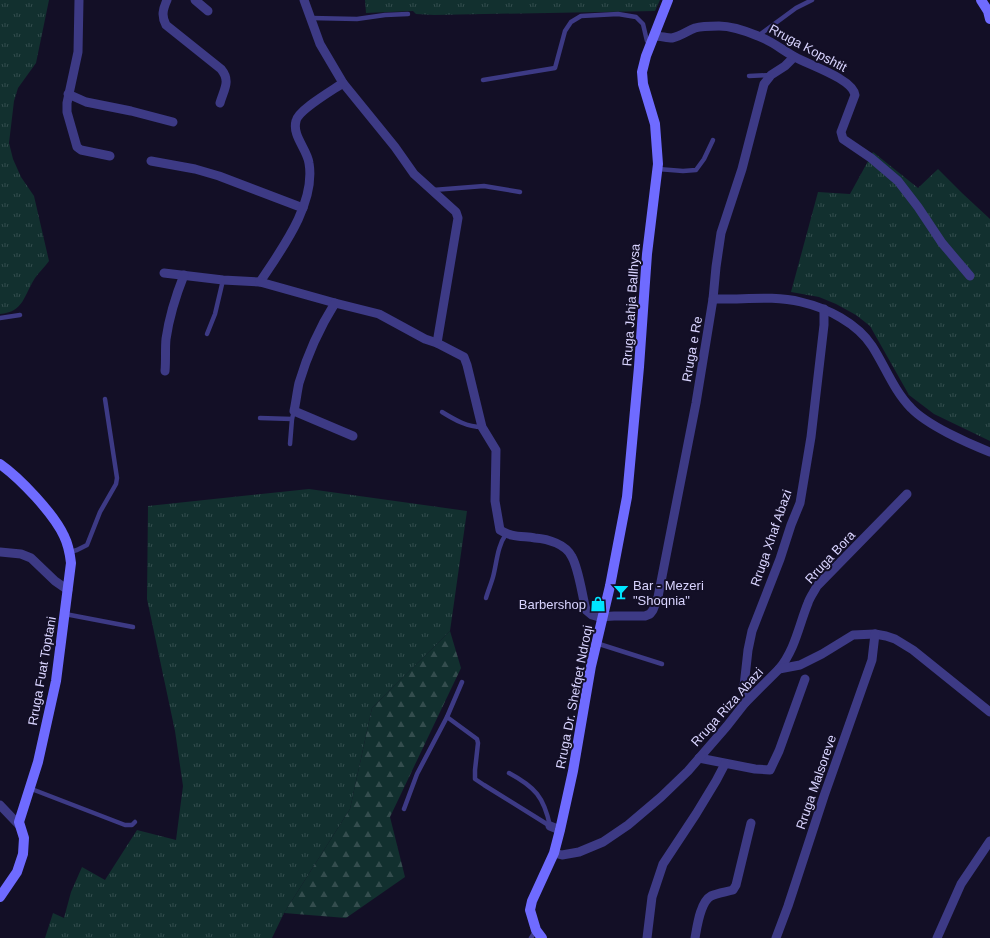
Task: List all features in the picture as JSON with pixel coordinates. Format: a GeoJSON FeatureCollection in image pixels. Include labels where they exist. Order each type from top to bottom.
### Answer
{"type":"FeatureCollection","features":[{"type":"Feature","properties":{"kind":"main road","name":"Rruga Jahja Ballhysa"},"geometry":{"type":"LineString","coordinates":[[603,617],[626,497],[639,367],[647,254],[658,169],[655,124],[643,84],[642,72],[644,61],[668,0]]}},
{"type":"Feature","properties":{"kind":"main road"},"geometry":{"type":"LineString","coordinates":[[981,0],[990,19]]}},
{"type":"Feature","properties":{"kind":"main road","name":"Rruga Fuat Toptani"},"geometry":{"type":"LineString","coordinates":[[0,464],[22,482],[48,513],[64,536],[70,552],[68,590],[55,687],[42,744],[19,825],[23,832],[24,843],[20,866],[13,881],[0,897]]}},
{"type":"Feature","properties":{"kind":"main road","name":"Rruga Dr. Shefqet Ndroqi"},"geometry":{"type":"LineString","coordinates":[[536,935],[530,910],[532,901],[554,853],[560,830],[573,771],[591,666],[603,617]]}},
{"type":"Feature","properties":{"kind":"street"},"geometry":{"type":"LineString","coordinates":[[79,0],[78,52],[68,94],[67,112],[77,147],[81,150],[110,156]]}},
{"type":"Feature","properties":{"kind":"street"},"geometry":{"type":"LineString","coordinates":[[167,0],[163,13],[163,20],[166,26],[221,69],[224,74],[227,83],[220,103]]}},
{"type":"Feature","properties":{"kind":"street"},"geometry":{"type":"LineString","coordinates":[[195,0],[208,11]]}},
{"type":"Feature","properties":{"kind":"street"},"geometry":{"type":"LineString","coordinates":[[304,0],[320,44],[343,83],[414,174],[456,212],[458,218],[437,343]]}},
{"type":"Feature","properties":{"kind":"street","name":"Rruga Kopshtit"},"geometry":{"type":"LineString","coordinates":[[652,40],[671,38],[695,28],[721,26],[758,36],[782,48],[794,57],[839,77],[855,92],[841,132],[843,139],[871,158],[898,181],[918,207],[942,243],[970,276]]}},
{"type":"Feature","properties":{"kind":"street","name":"Rruga e Re"},"geometry":{"type":"LineString","coordinates":[[603,617],[620,615],[645,616],[650,614],[653,610],[658,598],[696,403],[713,299],[721,233],[742,169],[764,84],[771,75],[785,66],[794,57]]}},
{"type":"Feature","properties":{"kind":"street"},"geometry":{"type":"LineString","coordinates":[[260,282],[287,241],[308,196],[310,179],[309,162],[295,129],[296,120],[300,112],[343,83]]}},
{"type":"Feature","properties":{"kind":"street"},"geometry":{"type":"LineString","coordinates":[[68,94],[86,102],[131,111],[173,122]]}},
{"type":"Feature","properties":{"kind":"street"},"geometry":{"type":"LineString","coordinates":[[151,161],[195,169],[220,176],[303,208]]}},
{"type":"Feature","properties":{"kind":"street"},"geometry":{"type":"LineString","coordinates":[[164,273],[223,280],[260,282],[379,314],[425,339],[437,343],[464,357],[482,428],[496,450],[495,501],[500,530],[506,534]]}},
{"type":"Feature","properties":{"kind":"street"},"geometry":{"type":"LineString","coordinates":[[165,371],[168,332],[178,289],[184,275]]}},
{"type":"Feature","properties":{"kind":"street"},"geometry":{"type":"LineString","coordinates":[[713,299],[783,299],[801,302],[824,309],[850,324],[862,334],[871,345],[900,394],[910,407],[921,417],[968,443],[990,452]]}},
{"type":"Feature","properties":{"kind":"street"},"geometry":{"type":"LineString","coordinates":[[335,303],[326,317],[309,356],[299,384],[293,415],[353,436]]}},
{"type":"Feature","properties":{"kind":"street","name":"Rruga Xhaf Abazi"},"geometry":{"type":"LineString","coordinates":[[745,703],[744,686],[748,650],[752,632],[800,503],[811,437],[824,325],[824,309]]}},
{"type":"Feature","properties":{"kind":"street","name":"Rruga Bora"},"geometry":{"type":"LineString","coordinates":[[779,669],[785,662],[793,645],[809,601],[817,586],[907,494]]}},
{"type":"Feature","properties":{"kind":"street","name":"Rruga Dr. Shefqet Ndroqi"},"geometry":{"type":"LineString","coordinates":[[506,534],[545,539],[566,549],[572,556],[576,568],[586,610],[592,615],[603,617]]}},
{"type":"Feature","properties":{"kind":"street"},"geometry":{"type":"LineString","coordinates":[[0,552],[21,554],[31,558],[55,581],[68,590]]}},
{"type":"Feature","properties":{"kind":"street","name":"Rruga Riza Abazi"},"geometry":{"type":"LineString","coordinates":[[554,853],[562,855],[579,852],[603,842],[628,825],[661,797],[699,758],[745,703],[779,669],[800,665],[854,635],[875,634],[895,639],[913,650],[990,712]]}},
{"type":"Feature","properties":{"kind":"street","name":"Rruga Malsoreve"},"geometry":{"type":"LineString","coordinates":[[776,938],[872,660],[875,634]]}},
{"type":"Feature","properties":{"kind":"street"},"geometry":{"type":"LineString","coordinates":[[699,758],[725,764],[770,770],[779,751],[805,679]]}},
{"type":"Feature","properties":{"kind":"street"},"geometry":{"type":"LineString","coordinates":[[647,938],[652,897],[663,864],[696,814],[725,764]]}},
{"type":"Feature","properties":{"kind":"street"},"geometry":{"type":"LineString","coordinates":[[0,804],[19,825]]}},
{"type":"Feature","properties":{"kind":"street"},"geometry":{"type":"LineString","coordinates":[[695,938],[702,910],[708,898],[716,894],[733,890],[736,885],[751,823]]}},
{"type":"Feature","properties":{"kind":"street"},"geometry":{"type":"LineString","coordinates":[[550,826],[560,830]]}},
{"type":"Feature","properties":{"kind":"street"},"geometry":{"type":"LineString","coordinates":[[936,938],[961,884],[990,841]]}},
{"type":"Feature","properties":{"kind":"lane"},"geometry":{"type":"LineString","coordinates":[[758,36],[785,15],[812,0]]}},
{"type":"Feature","properties":{"kind":"lane"},"geometry":{"type":"LineString","coordinates":[[311,18],[357,19],[385,15],[408,14]]}},
{"type":"Feature","properties":{"kind":"lane"},"geometry":{"type":"LineString","coordinates":[[483,80],[555,68],[565,31],[571,22],[581,16],[618,14],[636,16],[643,24],[647,41],[652,40]]}},
{"type":"Feature","properties":{"kind":"lane"},"geometry":{"type":"LineString","coordinates":[[749,76],[771,75]]}},
{"type":"Feature","properties":{"kind":"lane"},"geometry":{"type":"LineString","coordinates":[[658,169],[683,171],[696,170],[704,159],[713,140]]}},
{"type":"Feature","properties":{"kind":"lane"},"geometry":{"type":"LineString","coordinates":[[431,190],[484,186],[520,192]]}},
{"type":"Feature","properties":{"kind":"lane"},"geometry":{"type":"LineString","coordinates":[[207,334],[215,314],[223,280]]}},
{"type":"Feature","properties":{"kind":"lane"},"geometry":{"type":"LineString","coordinates":[[0,318],[20,315]]}},
{"type":"Feature","properties":{"kind":"lane"},"geometry":{"type":"LineString","coordinates":[[70,552],[87,545],[100,512],[116,484],[117,478],[113,447],[105,399]]}},
{"type":"Feature","properties":{"kind":"lane"},"geometry":{"type":"LineString","coordinates":[[442,412],[465,424],[482,428]]}},
{"type":"Feature","properties":{"kind":"lane"},"geometry":{"type":"LineString","coordinates":[[260,418],[293,415],[290,444]]}},
{"type":"Feature","properties":{"kind":"lane"},"geometry":{"type":"LineString","coordinates":[[486,598],[493,579],[501,540],[506,534]]}},
{"type":"Feature","properties":{"kind":"lane"},"geometry":{"type":"LineString","coordinates":[[65,614],[133,627]]}},
{"type":"Feature","properties":{"kind":"lane"},"geometry":{"type":"LineString","coordinates":[[596,643],[662,664]]}},
{"type":"Feature","properties":{"kind":"lane"},"geometry":{"type":"LineString","coordinates":[[404,809],[418,774],[447,717],[462,682]]}},
{"type":"Feature","properties":{"kind":"lane"},"geometry":{"type":"LineString","coordinates":[[447,717],[477,739],[475,779],[550,826]]}},
{"type":"Feature","properties":{"kind":"lane"},"geometry":{"type":"LineString","coordinates":[[509,773],[531,787],[540,797],[547,809],[550,826]]}},
{"type":"Feature","properties":{"kind":"lane"},"geometry":{"type":"LineString","coordinates":[[29,788],[125,825],[132,825],[135,822]]}},
{"type":"Feature","properties":{"kind":"green space"},"geometry":{"type":"Polygon","coordinates":[[[0,0],[49,0],[36,63],[18,88],[14,101],[9,143],[13,159],[21,177],[34,196],[49,261],[35,278],[19,306],[8,313],[0,314],[0,0]]]}},
{"type":"Feature","properties":{"kind":"green space"},"geometry":{"type":"Polygon","coordinates":[[[365,0],[660,0],[655,11],[434,15],[416,14],[413,11],[366,13],[365,0]]]}},
{"type":"Feature","properties":{"kind":"green space"},"geometry":{"type":"Polygon","coordinates":[[[873,152],[918,188],[938,169],[990,219],[990,441],[934,414],[909,395],[870,326],[856,315],[819,297],[791,292],[818,192],[850,194],[873,152]]]}},
{"type":"Feature","properties":{"kind":"green space"},"geometry":{"type":"Polygon","coordinates":[[[309,489],[467,511],[450,631],[372,708],[350,809],[284,913],[272,938],[45,938],[53,913],[64,918],[71,892],[82,867],[105,880],[137,830],[176,840],[183,786],[175,731],[147,599],[148,506],[309,489]]]}},
{"type":"Feature","properties":{"kind":"green space"},"geometry":{"type":"Polygon","coordinates":[[[450,631],[461,668],[390,817],[405,877],[346,918],[284,913],[350,809],[372,708],[450,631]]]}},
{"type":"Feature","properties":{"kind":"place","name":"Bar - Mezeri \"Shoqnia\""},"geometry":{"type":"Point","coordinates":[621,592]}},
{"type":"Feature","properties":{"kind":"place","name":"Barbershop"},"geometry":{"type":"Point","coordinates":[598,604]}}]}
